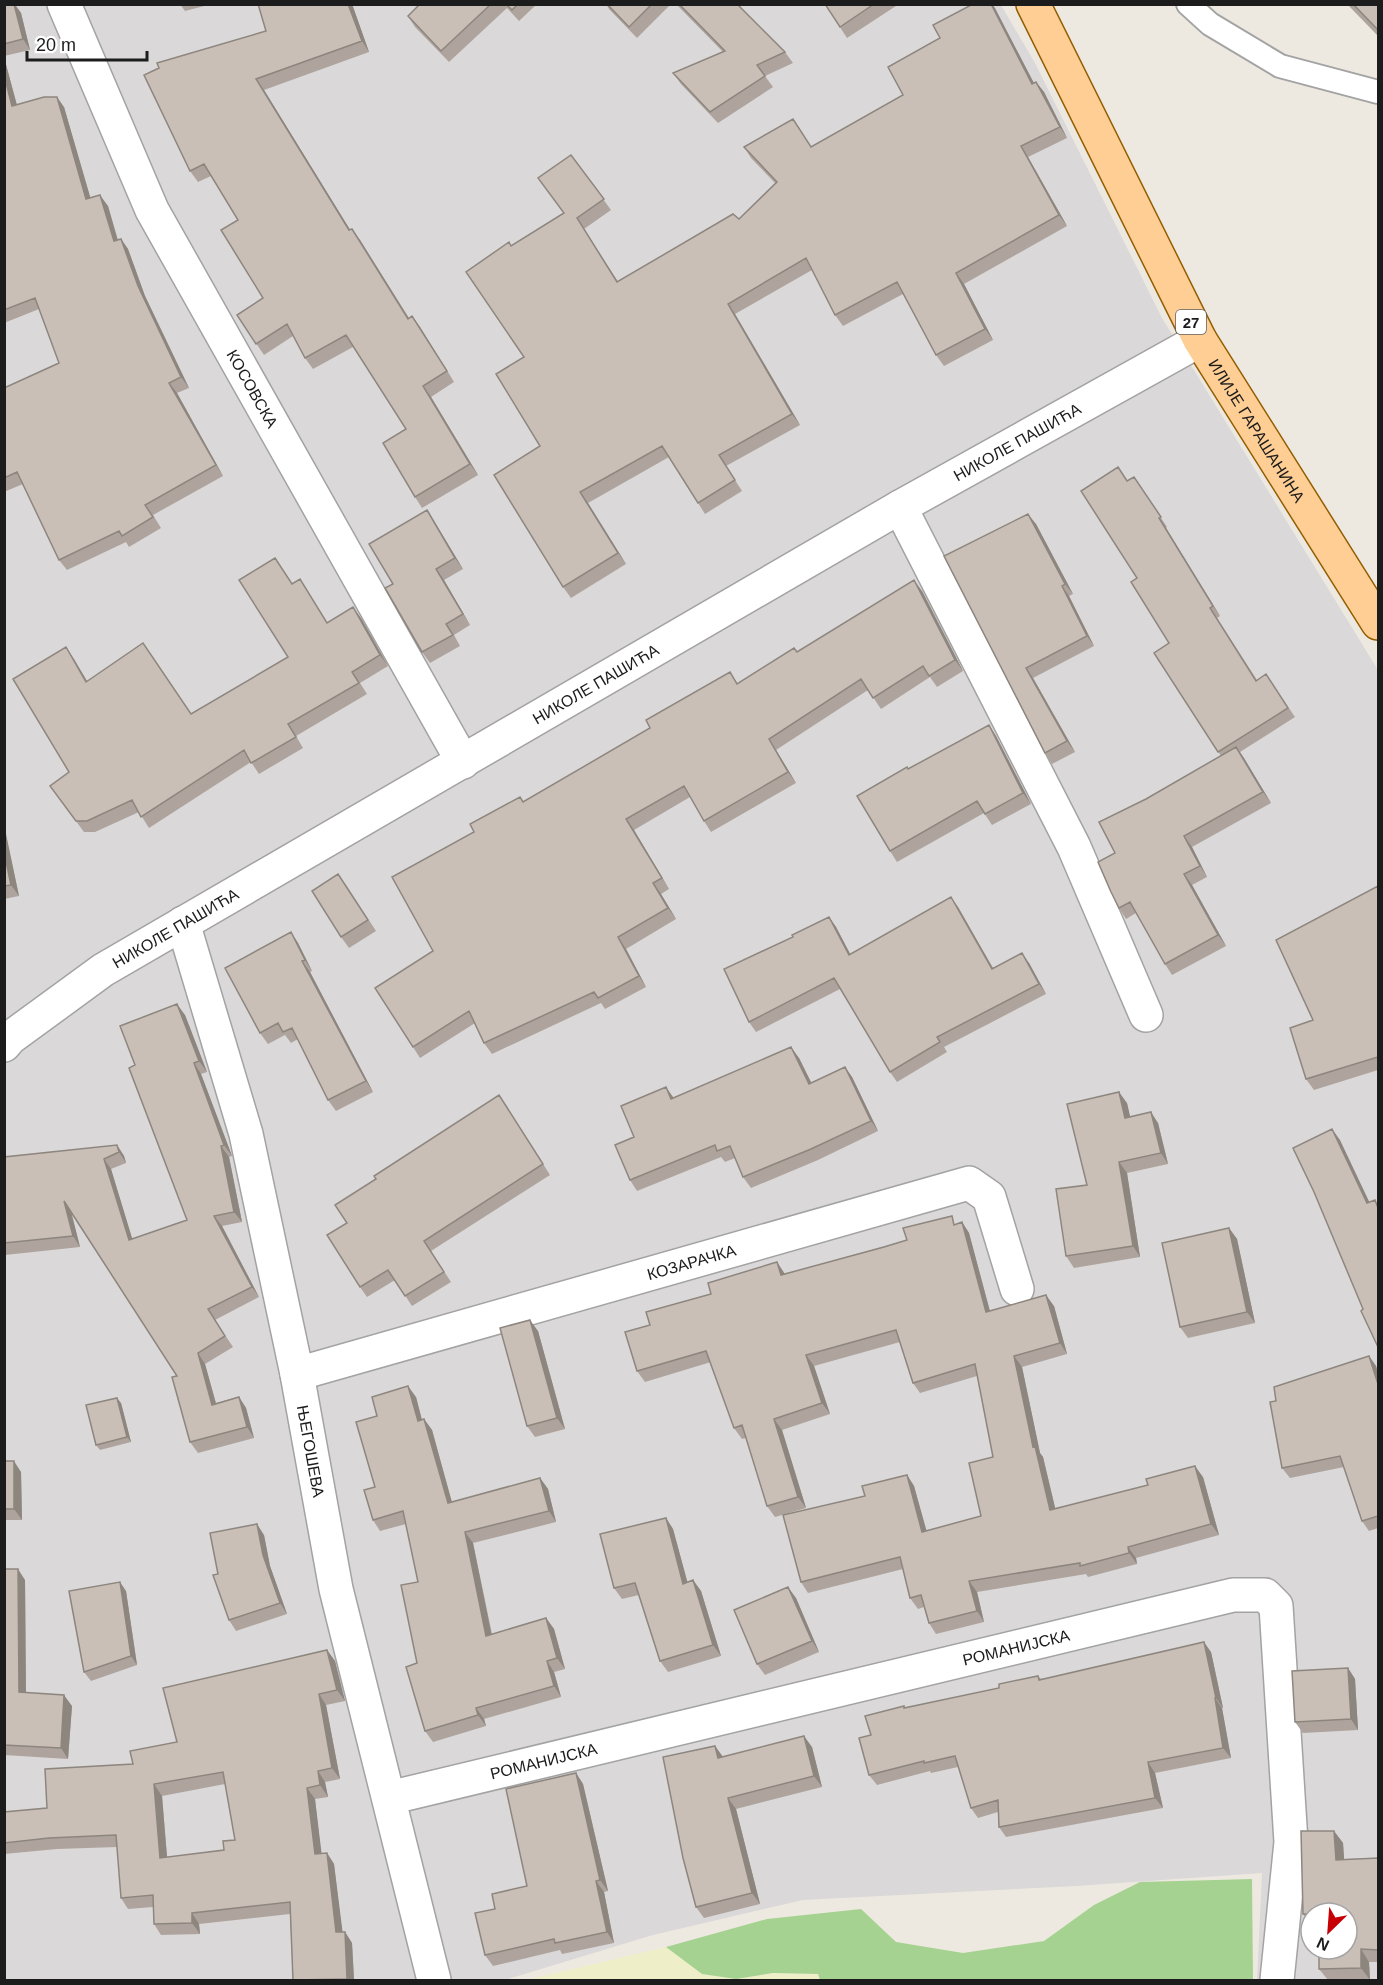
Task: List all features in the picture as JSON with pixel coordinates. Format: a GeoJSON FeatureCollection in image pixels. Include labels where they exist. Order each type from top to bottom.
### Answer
{"type":"FeatureCollection","features":[{"type":"Feature","properties":{"kind":"main road","name":"ИЛИЈЕ ГАРАШАНИНА"},"geometry":{"type":"LineString","coordinates":[[1033,4],[1200,340],[1378,623]]}},
{"type":"Feature","properties":{"kind":"street","name":"КОСОВСКА"},"geometry":{"type":"LineString","coordinates":[[64,4],[152,210],[463,762]]}},
{"type":"Feature","properties":{"kind":"street","name":"НИКОЛЕ ПАШИЋА"},"geometry":{"type":"LineString","coordinates":[[4,1045],[10,1038],[104,970],[183,923],[900,507],[1200,340]]}},
{"type":"Feature","properties":{"kind":"street"},"geometry":{"type":"LineString","coordinates":[[900,507],[1074,847],[1146,1015]]}},
{"type":"Feature","properties":{"kind":"street","name":"ЊЕГОШЕВА"},"geometry":{"type":"LineString","coordinates":[[183,923],[246,1134],[297,1374],[336,1589],[434,1980]]}},
{"type":"Feature","properties":{"kind":"street","name":"КОЗАРАЧКА"},"geometry":{"type":"LineString","coordinates":[[297,1374],[969,1183],[989,1197],[1017,1289]]}},
{"type":"Feature","properties":{"kind":"street","name":"РОМАНИЈСКА"},"geometry":{"type":"LineString","coordinates":[[389,1798],[1233,1595],[1265,1595],[1276,1606],[1291,1842],[1277,1980]]}},
{"type":"Feature","properties":{"kind":"lane"},"geometry":{"type":"LineString","coordinates":[[1188,4],[1210,24],[1280,66],[1378,92]]}},
{"type":"Feature","properties":{"kind":"shaded area"},"geometry":{"type":"Polygon","coordinates":[[[5,5],[1001,5],[1035,63],[1162,318],[1378,670],[1378,1980],[1257,1980],[1262,1873],[1077,1886],[803,1900],[653,1935],[505,1980],[5,1980],[5,5]]]}},
{"type":"Feature","properties":{"kind":"green space"},"geometry":{"type":"Polygon","coordinates":[[[1252,1879],[1253,1980],[820,1980],[818,1974],[773,1973],[736,1979],[702,1974],[666,1947],[767,1919],[861,1909],[896,1942],[963,1953],[1044,1941],[1094,1905],[1140,1882],[1252,1879]]]}},
{"type":"Feature","properties":{"kind":"green space"},"geometry":{"type":"Polygon","coordinates":[[[666,1947],[702,1974],[736,1979],[773,1973],[818,1974],[820,1980],[526,1980],[666,1947]]]}},
{"type":"Feature","properties":{"kind":"building"},"geometry":{"type":"Polygon","coordinates":[[[14,4],[23,39],[4,44],[4,5],[14,4]]]}},
{"type":"Feature","properties":{"kind":"building"},"geometry":{"type":"Polygon","coordinates":[[[258,4],[348,4],[362,41],[256,79],[349,230],[352,229],[408,319],[412,316],[447,371],[423,386],[470,464],[415,497],[383,443],[406,429],[346,335],[305,358],[287,324],[256,344],[237,315],[263,298],[221,230],[238,220],[204,164],[190,171],[144,75],[159,68],[157,63],[266,31],[258,4]]]}},
{"type":"Feature","properties":{"kind":"building"},"geometry":{"type":"Polygon","coordinates":[[[420,4],[491,4],[441,51],[408,16],[420,4]]]}},
{"type":"Feature","properties":{"kind":"building"},"geometry":{"type":"Polygon","coordinates":[[[506,4],[518,4],[512,10],[506,4]]]}},
{"type":"Feature","properties":{"kind":"building"},"geometry":{"type":"Polygon","coordinates":[[[607,4],[652,4],[629,27],[607,4]]]}},
{"type":"Feature","properties":{"kind":"building"},"geometry":{"type":"Polygon","coordinates":[[[679,4],[737,4],[785,52],[757,65],[765,76],[710,112],[673,73],[725,51],[679,4]]]}},
{"type":"Feature","properties":{"kind":"building"},"geometry":{"type":"Polygon","coordinates":[[[825,4],[874,4],[840,27],[825,4]]]}},
{"type":"Feature","properties":{"kind":"building"},"geometry":{"type":"Polygon","coordinates":[[[973,4],[991,4],[1032,84],[1036,82],[1060,127],[1021,146],[1059,215],[956,273],[985,329],[936,355],[897,282],[835,315],[806,258],[728,304],[792,414],[719,455],[735,480],[698,503],[662,446],[580,492],[618,553],[563,587],[494,475],[540,446],[496,374],[524,357],[466,272],[509,242],[511,246],[564,213],[538,178],[571,155],[604,199],[577,218],[617,282],[733,214],[739,219],[777,182],[744,147],[793,119],[811,147],[903,95],[888,67],[940,38],[933,25],[973,4]]]}},
{"type":"Feature","properties":{"kind":"building"},"geometry":{"type":"Polygon","coordinates":[[[1353,4],[1378,4],[1378,30],[1353,4]]]}},
{"type":"Feature","properties":{"kind":"building"},"geometry":{"type":"Polygon","coordinates":[[[4,75],[12,106],[44,97],[57,97],[86,199],[100,195],[114,241],[121,239],[138,286],[181,377],[169,383],[216,465],[145,505],[153,517],[122,536],[119,531],[59,560],[17,472],[4,478],[4,388],[59,363],[35,298],[4,310],[4,75]]]}},
{"type":"Feature","properties":{"kind":"building"},"geometry":{"type":"Polygon","coordinates":[[[1118,467],[1127,481],[1134,477],[1161,517],[1159,518],[1213,606],[1210,608],[1256,681],[1266,674],[1288,708],[1218,752],[1154,653],[1169,643],[1131,582],[1137,578],[1081,491],[1118,467]]]}},
{"type":"Feature","properties":{"kind":"building"},"geometry":{"type":"Polygon","coordinates":[[[427,510],[455,558],[436,569],[463,614],[446,624],[453,635],[422,652],[385,588],[393,584],[369,544],[427,510]]]}},
{"type":"Feature","properties":{"kind":"building"},"geometry":{"type":"Polygon","coordinates":[[[1028,514],[1065,584],[1062,586],[1087,636],[1026,668],[1067,741],[1045,753],[944,556],[1028,514]]]}},
{"type":"Feature","properties":{"kind":"building"},"geometry":{"type":"Polygon","coordinates":[[[275,558],[292,584],[300,579],[327,623],[353,607],[380,655],[352,672],[359,683],[288,724],[296,737],[251,763],[244,750],[141,817],[132,800],[87,821],[76,821],[50,786],[69,772],[13,679],[66,647],[86,682],[143,643],[191,714],[288,657],[239,580],[275,558]]]}},
{"type":"Feature","properties":{"kind":"building"},"geometry":{"type":"Polygon","coordinates":[[[914,580],[955,660],[929,676],[923,666],[873,698],[861,679],[769,739],[788,772],[704,821],[684,786],[626,819],[662,878],[653,883],[668,908],[618,937],[639,976],[598,998],[594,992],[484,1043],[469,1011],[413,1047],[375,988],[433,951],[392,877],[474,832],[470,824],[520,797],[523,802],[650,728],[646,720],[730,672],[737,684],[794,648],[797,652],[914,580]]]}},
{"type":"Feature","properties":{"kind":"building"},"geometry":{"type":"Polygon","coordinates":[[[989,725],[1023,793],[985,814],[977,801],[890,851],[857,796],[907,767],[908,769],[989,725]]]}},
{"type":"Feature","properties":{"kind":"building"},"geometry":{"type":"Polygon","coordinates":[[[1236,747],[1263,792],[1184,836],[1200,866],[1184,874],[1218,935],[1165,964],[1130,902],[1119,908],[1111,892],[1098,862],[1115,853],[1099,822],[1146,799],[1236,747]]]}},
{"type":"Feature","properties":{"kind":"building"},"geometry":{"type":"Polygon","coordinates":[[[4,852],[11,885],[4,886],[4,852]]]}},
{"type":"Feature","properties":{"kind":"building"},"geometry":{"type":"Polygon","coordinates":[[[338,874],[368,920],[341,937],[312,891],[338,874]]]}},
{"type":"Feature","properties":{"kind":"building"},"geometry":{"type":"Polygon","coordinates":[[[1378,886],[1378,1057],[1306,1079],[1290,1028],[1313,1020],[1276,940],[1378,886]]]}},
{"type":"Feature","properties":{"kind":"building"},"geometry":{"type":"Polygon","coordinates":[[[951,897],[992,969],[1022,953],[1039,984],[937,1037],[940,1042],[890,1072],[834,978],[749,1022],[724,969],[793,937],[792,935],[829,917],[849,955],[951,897]]]}},
{"type":"Feature","properties":{"kind":"building"},"geometry":{"type":"Polygon","coordinates":[[[291,932],[305,960],[302,961],[366,1081],[328,1100],[292,1028],[283,1032],[278,1023],[260,1033],[225,968],[291,932]]]}},
{"type":"Feature","properties":{"kind":"building"},"geometry":{"type":"Polygon","coordinates":[[[177,1004],[199,1061],[194,1063],[224,1145],[221,1146],[234,1212],[214,1216],[252,1287],[208,1309],[225,1336],[198,1353],[212,1405],[239,1397],[247,1427],[190,1442],[172,1377],[177,1376],[64,1201],[73,1236],[4,1243],[4,1157],[117,1145],[119,1152],[104,1159],[129,1240],[187,1220],[129,1068],[135,1065],[120,1026],[177,1004]]]}},
{"type":"Feature","properties":{"kind":"building"},"geometry":{"type":"Polygon","coordinates":[[[791,1047],[809,1084],[845,1067],[871,1121],[743,1177],[730,1146],[717,1151],[715,1145],[630,1180],[615,1145],[634,1137],[621,1106],[666,1087],[671,1099],[791,1047]]]}},
{"type":"Feature","properties":{"kind":"building"},"geometry":{"type":"Polygon","coordinates":[[[1119,1092],[1125,1118],[1151,1112],[1161,1153],[1119,1162],[1133,1246],[1066,1256],[1056,1189],[1087,1185],[1067,1104],[1119,1092]]]}},
{"type":"Feature","properties":{"kind":"building"},"geometry":{"type":"Polygon","coordinates":[[[499,1095],[543,1164],[424,1241],[444,1272],[405,1296],[388,1270],[360,1287],[327,1235],[347,1223],[335,1205],[376,1179],[374,1176],[499,1095]]]}},
{"type":"Feature","properties":{"kind":"building"},"geometry":{"type":"Polygon","coordinates":[[[1332,1129],[1367,1203],[1375,1200],[1378,1208],[1378,1347],[1361,1311],[1363,1309],[1314,1192],[1293,1148],[1332,1129]]]}},
{"type":"Feature","properties":{"kind":"building"},"geometry":{"type":"Polygon","coordinates":[[[952,1216],[954,1225],[962,1222],[986,1312],[1046,1295],[1060,1343],[1014,1356],[1033,1447],[1035,1446],[1050,1510],[1148,1485],[1146,1479],[1195,1466],[1211,1524],[1128,1547],[1129,1553],[1080,1566],[1080,1563],[969,1581],[977,1611],[929,1623],[921,1595],[910,1598],[900,1557],[801,1582],[783,1515],[865,1496],[862,1486],[907,1475],[922,1532],[981,1516],[969,1463],[993,1457],[975,1364],[913,1383],[896,1330],[806,1355],[822,1403],[774,1419],[798,1497],[767,1506],[742,1425],[734,1428],[706,1351],[637,1371],[625,1332],[650,1325],[646,1312],[711,1294],[708,1283],[777,1262],[781,1275],[884,1247],[907,1240],[903,1228],[952,1216]]]}},
{"type":"Feature","properties":{"kind":"building"},"geometry":{"type":"Polygon","coordinates":[[[1229,1228],[1247,1312],[1180,1327],[1162,1243],[1229,1228]]]}},
{"type":"Feature","properties":{"kind":"building"},"geometry":{"type":"Polygon","coordinates":[[[530,1320],[557,1418],[527,1426],[500,1328],[530,1320]]]}},
{"type":"Feature","properties":{"kind":"building"},"geometry":{"type":"Polygon","coordinates":[[[1369,1356],[1378,1384],[1378,1516],[1362,1521],[1340,1456],[1282,1468],[1270,1402],[1276,1401],[1274,1387],[1369,1356]]]}},
{"type":"Feature","properties":{"kind":"building"},"geometry":{"type":"Polygon","coordinates":[[[408,1386],[418,1421],[424,1419],[448,1503],[540,1478],[549,1511],[465,1532],[486,1636],[546,1618],[557,1658],[547,1661],[554,1686],[476,1708],[478,1715],[425,1731],[406,1667],[417,1663],[401,1585],[418,1582],[403,1511],[373,1520],[364,1490],[375,1487],[356,1422],[377,1416],[372,1397],[408,1386]]]}},
{"type":"Feature","properties":{"kind":"building"},"geometry":{"type":"Polygon","coordinates":[[[117,1398],[127,1437],[96,1445],[86,1405],[117,1398]]]}},
{"type":"Feature","properties":{"kind":"building"},"geometry":{"type":"Polygon","coordinates":[[[4,1461],[14,1461],[14,1509],[4,1509],[4,1461]]]}},
{"type":"Feature","properties":{"kind":"building"},"geometry":{"type":"Polygon","coordinates":[[[666,1518],[683,1584],[693,1580],[713,1645],[660,1661],[635,1583],[614,1588],[600,1534],[666,1518]]]}},
{"type":"Feature","properties":{"kind":"building"},"geometry":{"type":"Polygon","coordinates":[[[257,1524],[263,1555],[280,1603],[229,1620],[213,1575],[218,1574],[210,1533],[257,1524]]]}},
{"type":"Feature","properties":{"kind":"building"},"geometry":{"type":"Polygon","coordinates":[[[4,1569],[18,1569],[19,1692],[64,1695],[61,1748],[4,1745],[4,1569]]]}},
{"type":"Feature","properties":{"kind":"building"},"geometry":{"type":"Polygon","coordinates":[[[120,1582],[131,1656],[84,1672],[69,1591],[120,1582]]]}},
{"type":"Feature","properties":{"kind":"building"},"geometry":{"type":"Polygon","coordinates":[[[788,1587],[812,1641],[757,1664],[734,1610],[788,1587]]]}},
{"type":"Feature","properties":{"kind":"building"},"geometry":{"type":"Polygon","coordinates":[[[1204,1642],[1216,1698],[1223,1748],[1148,1762],[1155,1798],[999,1827],[998,1800],[971,1808],[955,1756],[924,1763],[924,1761],[869,1775],[859,1738],[871,1735],[865,1716],[904,1706],[904,1708],[999,1688],[999,1684],[1038,1676],[1039,1680],[1204,1642]]]}},
{"type":"Feature","properties":{"kind":"building"},"geometry":{"type":"Polygon","coordinates":[[[327,1650],[337,1690],[319,1694],[332,1768],[318,1771],[320,1785],[307,1788],[315,1854],[327,1853],[336,1932],[345,1932],[347,1979],[293,1980],[290,1902],[192,1913],[192,1923],[154,1924],[153,1895],[121,1898],[116,1835],[4,1843],[4,1812],[47,1808],[45,1769],[133,1764],[130,1751],[177,1742],[163,1688],[327,1650]],[[223,1772],[154,1784],[160,1858],[224,1850],[223,1841],[235,1840],[223,1772]]]}},
{"type":"Feature","properties":{"kind":"building"},"geometry":{"type":"Polygon","coordinates":[[[1348,1668],[1351,1719],[1295,1722],[1292,1671],[1348,1668]]]}},
{"type":"Feature","properties":{"kind":"building"},"geometry":{"type":"Polygon","coordinates":[[[804,1736],[814,1776],[728,1798],[752,1893],[696,1907],[683,1858],[663,1757],[715,1746],[718,1758],[804,1736]]]}},
{"type":"Feature","properties":{"kind":"building"},"geometry":{"type":"Polygon","coordinates":[[[576,1773],[600,1880],[596,1881],[607,1932],[555,1943],[554,1939],[485,1955],[475,1913],[495,1909],[492,1894],[527,1886],[506,1789],[576,1773]]]}},
{"type":"Feature","properties":{"kind":"building"},"geometry":{"type":"Polygon","coordinates":[[[1301,1831],[1334,1831],[1336,1860],[1378,1858],[1378,1950],[1361,1949],[1361,1968],[1319,1969],[1319,1961],[1359,1961],[1359,1901],[1303,1901],[1301,1831]]]}}]}
